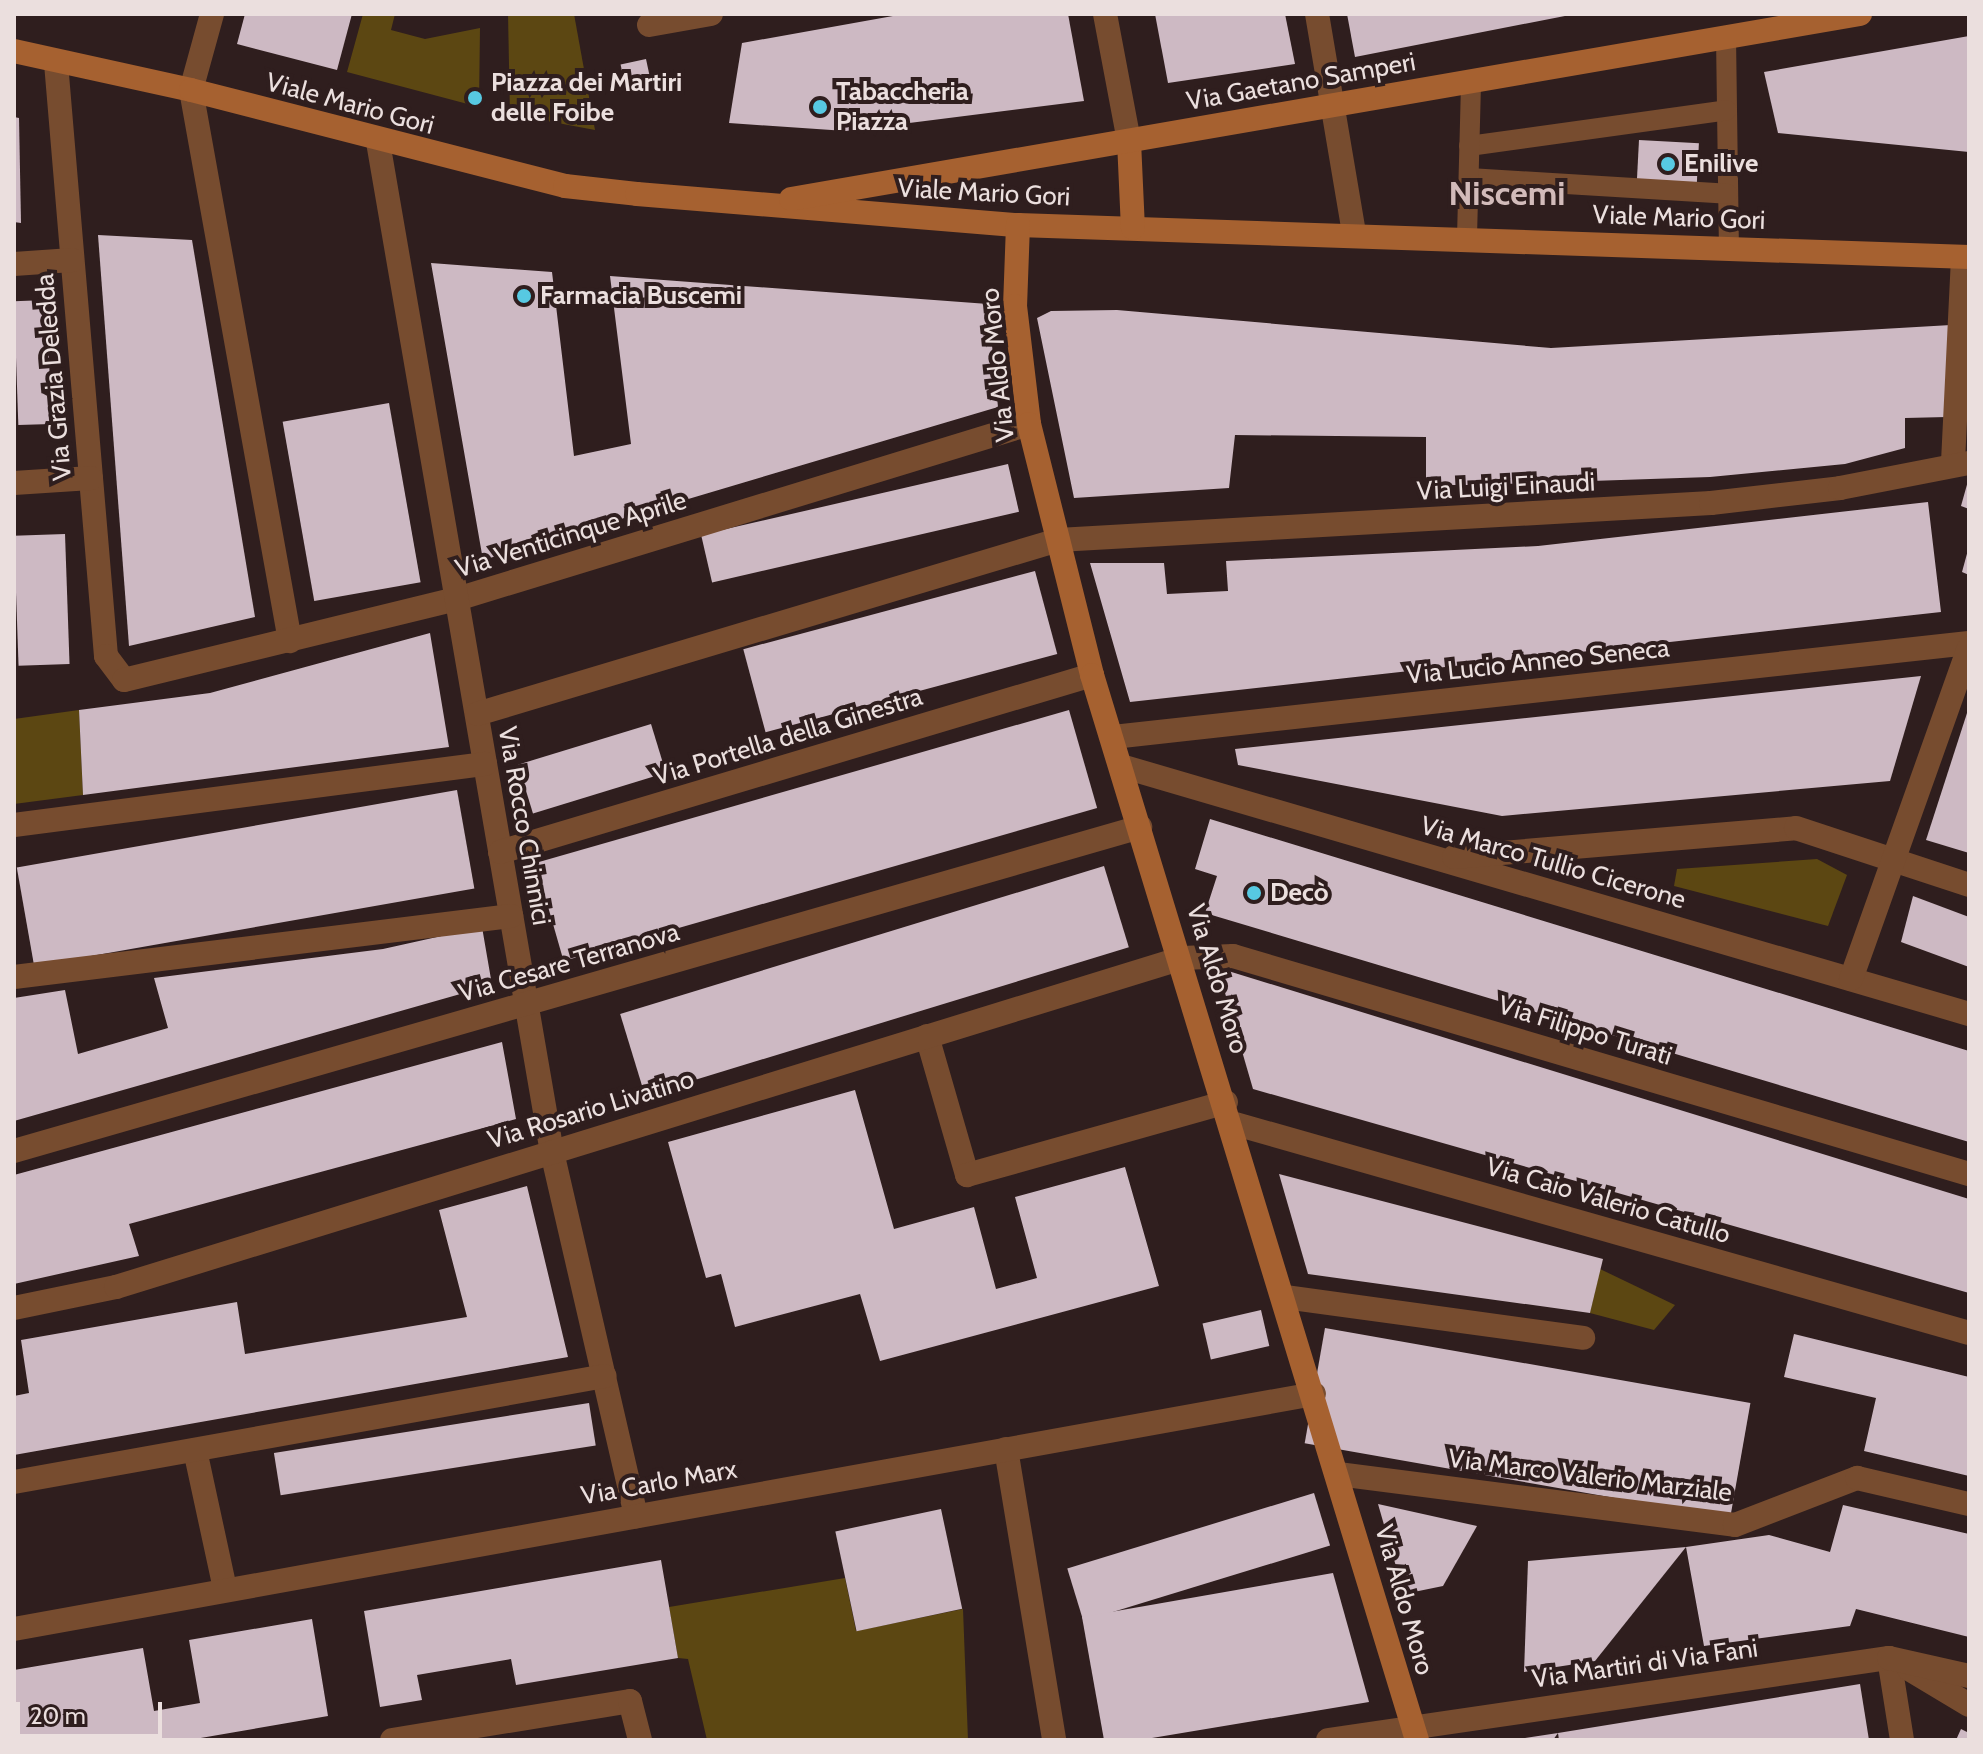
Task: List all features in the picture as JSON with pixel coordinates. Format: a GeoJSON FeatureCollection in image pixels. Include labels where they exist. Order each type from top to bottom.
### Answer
{"type":"FeatureCollection","features":[{"type":"Feature","properties":{"kind":"main road","name":"Via Gaetano Samperi"},"geometry":{"type":"LineString","coordinates":[[751,206],[1726,37],[1764,22],[1860,14]]}},
{"type":"Feature","properties":{"kind":"main road","name":"Viale Mario Gori"},"geometry":{"type":"LineString","coordinates":[[14,51],[56,63],[191,90],[378,142],[565,186],[751,206],[1018,225],[1354,233],[1966,257]]}},
{"type":"Feature","properties":{"kind":"main road"},"geometry":{"type":"LineString","coordinates":[[1129,141],[1133,228]]}},
{"type":"Feature","properties":{"kind":"main road","name":"Via Aldo Moro"},"geometry":{"type":"LineString","coordinates":[[1018,225],[1015,306],[1029,424],[1092,675],[1182,958],[1415,1733]]}},
{"type":"Feature","properties":{"kind":"street"},"geometry":{"type":"LineString","coordinates":[[212,14],[191,90],[290,641]]}},
{"type":"Feature","properties":{"kind":"street"},"geometry":{"type":"LineString","coordinates":[[649,25],[711,14]]}},
{"type":"Feature","properties":{"kind":"street"},"geometry":{"type":"LineString","coordinates":[[1105,14],[1129,141]]}},
{"type":"Feature","properties":{"kind":"street"},"geometry":{"type":"LineString","coordinates":[[1317,14],[1354,233]]}},
{"type":"Feature","properties":{"kind":"street","name":"Via Grazia Deledda"},"geometry":{"type":"LineString","coordinates":[[56,63],[106,656],[124,680]]}},
{"type":"Feature","properties":{"kind":"street","name":"Via Rocco Chinnici"},"geometry":{"type":"LineString","coordinates":[[378,142],[552,1152],[636,1516]]}},
{"type":"Feature","properties":{"kind":"street"},"geometry":{"type":"LineString","coordinates":[[1961,462],[1966,257]]}},
{"type":"Feature","properties":{"kind":"street"},"geometry":{"type":"LineString","coordinates":[[14,264],[72,260]]}},
{"type":"Feature","properties":{"kind":"street","name":"Via Venticinque Aprile"},"geometry":{"type":"LineString","coordinates":[[124,680],[457,599],[1029,424]]}},
{"type":"Feature","properties":{"kind":"street","name":"Via Luigi Einaudi"},"geometry":{"type":"LineString","coordinates":[[477,714],[1058,540],[1711,503],[1840,488],[1961,462]]}},
{"type":"Feature","properties":{"kind":"street"},"geometry":{"type":"LineString","coordinates":[[14,483],[91,478]]}},
{"type":"Feature","properties":{"kind":"street"},"geometry":{"type":"LineString","coordinates":[[1851,979],[1896,861],[1969,646]]}},
{"type":"Feature","properties":{"kind":"street","name":"Via Lucio Anneo Seneca"},"geometry":{"type":"LineString","coordinates":[[1113,737],[1969,646]]}},
{"type":"Feature","properties":{"kind":"street","name":"Via Portella della Ginestra"},"geometry":{"type":"LineString","coordinates":[[500,852],[1092,675]]}},
{"type":"Feature","properties":{"kind":"street"},"geometry":{"type":"LineString","coordinates":[[14,825],[485,764]]}},
{"type":"Feature","properties":{"kind":"street","name":"Via Marco Tullio Cicerone"},"geometry":{"type":"LineString","coordinates":[[1121,766],[1969,1014]]}},
{"type":"Feature","properties":{"kind":"street","name":"Via Cesare Terranova"},"geometry":{"type":"LineString","coordinates":[[14,1151],[1140,827]]}},
{"type":"Feature","properties":{"kind":"street"},"geometry":{"type":"LineString","coordinates":[[1440,859],[1796,828],[1969,885]]}},
{"type":"Feature","properties":{"kind":"street"},"geometry":{"type":"LineString","coordinates":[[14,977],[511,916]]}},
{"type":"Feature","properties":{"kind":"street","name":"Via Filippo Turati"},"geometry":{"type":"LineString","coordinates":[[1182,958],[1233,956],[1969,1174]]}},
{"type":"Feature","properties":{"kind":"street","name":"Via Rosario Livatino"},"geometry":{"type":"LineString","coordinates":[[14,1308],[116,1287],[1182,958]]}},
{"type":"Feature","properties":{"kind":"street"},"geometry":{"type":"LineString","coordinates":[[927,1036],[967,1175],[1229,1113]]}},
{"type":"Feature","properties":{"kind":"street","name":"Via Caio Valerio Catullo"},"geometry":{"type":"LineString","coordinates":[[1229,1113],[1969,1333]]}},
{"type":"Feature","properties":{"kind":"street"},"geometry":{"type":"LineString","coordinates":[[1285,1297],[1583,1338]]}},
{"type":"Feature","properties":{"kind":"street"},"geometry":{"type":"LineString","coordinates":[[14,1482],[605,1376]]}},
{"type":"Feature","properties":{"kind":"street","name":"Via Carlo Marx"},"geometry":{"type":"LineString","coordinates":[[14,1629],[1314,1394]]}},
{"type":"Feature","properties":{"kind":"street"},"geometry":{"type":"LineString","coordinates":[[1006,1449],[1054,1740]]}},
{"type":"Feature","properties":{"kind":"street"},"geometry":{"type":"LineString","coordinates":[[195,1450],[225,1589]]}},
{"type":"Feature","properties":{"kind":"street","name":"Via Marco Valerio Marziale"},"geometry":{"type":"LineString","coordinates":[[1338,1474],[1735,1525],[1857,1478],[1969,1504]]}},
{"type":"Feature","properties":{"kind":"street"},"geometry":{"type":"LineString","coordinates":[[1889,1658],[1969,1705]]}},
{"type":"Feature","properties":{"kind":"street"},"geometry":{"type":"LineString","coordinates":[[1889,1658],[1902,1740]]}},
{"type":"Feature","properties":{"kind":"street","name":"Via Martiri di Via Fani"},"geometry":{"type":"LineString","coordinates":[[1328,1740],[1415,1733],[1889,1658],[1969,1676]]}},
{"type":"Feature","properties":{"kind":"street"},"geometry":{"type":"LineString","coordinates":[[392,1740],[630,1701],[640,1740]]}},
{"type":"Feature","properties":{"kind":"lane"},"geometry":{"type":"LineString","coordinates":[[1726,37],[1729,249]]}},
{"type":"Feature","properties":{"kind":"lane"},"geometry":{"type":"LineString","coordinates":[[1467,237],[1471,82]]}},
{"type":"Feature","properties":{"kind":"lane"},"geometry":{"type":"LineString","coordinates":[[1469,146],[1727,110]]}},
{"type":"Feature","properties":{"kind":"lane"},"geometry":{"type":"LineString","coordinates":[[1469,178],[1728,194]]}},
{"type":"Feature","properties":{"kind":"shaded area"},"geometry":{"type":"Polygon","coordinates":[[[363,14],[395,14],[391,30],[425,39],[480,28],[479,107],[347,72],[363,14]]]}},
{"type":"Feature","properties":{"kind":"shaded area"},"geometry":{"type":"Polygon","coordinates":[[[508,14],[574,14],[595,130],[510,114],[508,14]]]}},
{"type":"Feature","properties":{"kind":"shaded area"},"geometry":{"type":"Polygon","coordinates":[[[79,710],[83,795],[14,804],[14,719],[79,710]]]}},
{"type":"Feature","properties":{"kind":"shaded area"},"geometry":{"type":"Polygon","coordinates":[[[1817,859],[1847,875],[1828,926],[1674,886],[1677,869],[1817,859]]]}},
{"type":"Feature","properties":{"kind":"shaded area"},"geometry":{"type":"Polygon","coordinates":[[[1600,1269],[1675,1305],[1654,1330],[1590,1313],[1600,1269]]]}},
{"type":"Feature","properties":{"kind":"shaded area"},"geometry":{"type":"Polygon","coordinates":[[[845,1578],[856,1631],[963,1609],[968,1740],[707,1740],[688,1659],[678,1658],[669,1607],[845,1578]]]}},
{"type":"Feature","properties":{"kind":"building"},"geometry":{"type":"Polygon","coordinates":[[[245,14],[352,14],[337,70],[237,44],[245,14]]]}},
{"type":"Feature","properties":{"kind":"building"},"geometry":{"type":"Polygon","coordinates":[[[904,14],[1068,14],[1084,101],[846,131],[729,123],[742,43],[904,14]]]}},
{"type":"Feature","properties":{"kind":"building"},"geometry":{"type":"Polygon","coordinates":[[[1155,14],[1285,14],[1295,64],[1168,83],[1155,14]]]}},
{"type":"Feature","properties":{"kind":"building"},"geometry":{"type":"Polygon","coordinates":[[[1347,14],[1570,14],[1570,15],[1355,57],[1347,14]]]}},
{"type":"Feature","properties":{"kind":"building"},"geometry":{"type":"Polygon","coordinates":[[[1969,36],[1969,152],[1778,133],[1764,72],[1969,36]]]}},
{"type":"Feature","properties":{"kind":"building"},"geometry":{"type":"Polygon","coordinates":[[[646,59],[652,88],[627,94],[621,64],[646,59]]]}},
{"type":"Feature","properties":{"kind":"building"},"geometry":{"type":"Polygon","coordinates":[[[14,117],[19,118],[21,223],[14,222],[14,117]]]}},
{"type":"Feature","properties":{"kind":"building"},"geometry":{"type":"Polygon","coordinates":[[[1639,140],[1699,143],[1696,194],[1636,191],[1639,140]]]}},
{"type":"Feature","properties":{"kind":"building"},"geometry":{"type":"Polygon","coordinates":[[[98,235],[192,240],[255,617],[129,646],[98,235]]]}},
{"type":"Feature","properties":{"kind":"building"},"geometry":{"type":"Polygon","coordinates":[[[431,263],[552,272],[574,456],[631,444],[610,276],[988,304],[998,407],[483,560],[431,263]]]}},
{"type":"Feature","properties":{"kind":"building"},"geometry":{"type":"Polygon","coordinates":[[[47,300],[51,424],[18,425],[14,301],[47,300]]]}},
{"type":"Feature","properties":{"kind":"building"},"geometry":{"type":"Polygon","coordinates":[[[1117,310],[1551,348],[1951,325],[1947,417],[1905,418],[1905,448],[1845,464],[1710,477],[1473,485],[1426,485],[1426,437],[1235,435],[1229,488],[1074,498],[1037,318],[1051,311],[1117,310]]]}},
{"type":"Feature","properties":{"kind":"building"},"geometry":{"type":"Polygon","coordinates":[[[389,403],[421,582],[314,601],[283,422],[389,403]]]}},
{"type":"Feature","properties":{"kind":"building"},"geometry":{"type":"Polygon","coordinates":[[[1008,464],[1019,512],[712,583],[701,535],[1008,464]]]}},
{"type":"Feature","properties":{"kind":"building"},"geometry":{"type":"Polygon","coordinates":[[[1969,481],[1969,509],[1961,506],[1969,481]]]}},
{"type":"Feature","properties":{"kind":"building"},"geometry":{"type":"Polygon","coordinates":[[[1928,502],[1941,612],[1130,702],[1090,563],[1164,563],[1167,594],[1228,591],[1226,561],[1538,546],[1928,502]]]}},
{"type":"Feature","properties":{"kind":"building"},"geometry":{"type":"Polygon","coordinates":[[[65,534],[70,664],[19,666],[14,536],[65,534]]]}},
{"type":"Feature","properties":{"kind":"building"},"geometry":{"type":"Polygon","coordinates":[[[1969,550],[1969,575],[1962,572],[1969,550]]]}},
{"type":"Feature","properties":{"kind":"building"},"geometry":{"type":"Polygon","coordinates":[[[1035,571],[1057,654],[766,732],[743,649],[1035,571]]]}},
{"type":"Feature","properties":{"kind":"building"},"geometry":{"type":"Polygon","coordinates":[[[430,633],[449,747],[83,795],[79,710],[210,693],[430,633]]]}},
{"type":"Feature","properties":{"kind":"building"},"geometry":{"type":"Polygon","coordinates":[[[1921,676],[1890,781],[1502,816],[1238,765],[1235,749],[1921,676]]]}},
{"type":"Feature","properties":{"kind":"building"},"geometry":{"type":"Polygon","coordinates":[[[1069,710],[1097,808],[564,961],[535,863],[1069,710]]]}},
{"type":"Feature","properties":{"kind":"building"},"geometry":{"type":"Polygon","coordinates":[[[1969,710],[1969,853],[1926,840],[1969,710]]]}},
{"type":"Feature","properties":{"kind":"building"},"geometry":{"type":"Polygon","coordinates":[[[651,724],[666,773],[533,813],[518,765],[651,724]]]}},
{"type":"Feature","properties":{"kind":"building"},"geometry":{"type":"Polygon","coordinates":[[[457,790],[474,888],[34,966],[17,868],[457,790]]]}},
{"type":"Feature","properties":{"kind":"building"},"geometry":{"type":"Polygon","coordinates":[[[1210,819],[1969,1051],[1969,1142],[1205,913],[1217,876],[1195,869],[1210,819]]]}},
{"type":"Feature","properties":{"kind":"building"},"geometry":{"type":"Polygon","coordinates":[[[1104,866],[1129,947],[645,1095],[620,1014],[1104,866]]]}},
{"type":"Feature","properties":{"kind":"building"},"geometry":{"type":"Polygon","coordinates":[[[1913,896],[1969,917],[1969,967],[1901,942],[1913,896]]]}},
{"type":"Feature","properties":{"kind":"building"},"geometry":{"type":"Polygon","coordinates":[[[482,927],[492,985],[14,1121],[14,998],[65,990],[78,1054],[168,1028],[154,978],[383,949],[482,927]]]}},
{"type":"Feature","properties":{"kind":"building"},"geometry":{"type":"Polygon","coordinates":[[[1225,970],[1969,1199],[1969,1293],[1253,1089],[1223,986],[1225,970]]]}},
{"type":"Feature","properties":{"kind":"building"},"geometry":{"type":"Polygon","coordinates":[[[502,1042],[516,1119],[129,1224],[139,1256],[14,1284],[14,1175],[502,1042]]]}},
{"type":"Feature","properties":{"kind":"building"},"geometry":{"type":"Polygon","coordinates":[[[855,1090],[894,1229],[974,1207],[996,1289],[1037,1278],[1015,1197],[1125,1167],[1159,1286],[880,1361],[860,1294],[735,1327],[721,1274],[706,1278],[668,1142],[855,1090]]]}},
{"type":"Feature","properties":{"kind":"building"},"geometry":{"type":"Polygon","coordinates":[[[1279,1174],[1603,1259],[1590,1313],[1308,1274],[1279,1174]]]}},
{"type":"Feature","properties":{"kind":"building"},"geometry":{"type":"Polygon","coordinates":[[[527,1186],[568,1357],[14,1455],[14,1396],[29,1393],[21,1340],[237,1302],[245,1354],[467,1317],[439,1210],[527,1186]]]}},
{"type":"Feature","properties":{"kind":"building"},"geometry":{"type":"Polygon","coordinates":[[[1261,1310],[1269,1346],[1211,1360],[1203,1323],[1261,1310]]]}},
{"type":"Feature","properties":{"kind":"building"},"geometry":{"type":"Polygon","coordinates":[[[1325,1328],[1750,1403],[1730,1518],[1305,1443],[1325,1328]]]}},
{"type":"Feature","properties":{"kind":"building"},"geometry":{"type":"Polygon","coordinates":[[[1794,1334],[1969,1377],[1969,1476],[1864,1451],[1876,1398],[1784,1377],[1794,1334]]]}},
{"type":"Feature","properties":{"kind":"building"},"geometry":{"type":"Polygon","coordinates":[[[589,1403],[596,1445],[281,1495],[274,1453],[589,1403]]]}},
{"type":"Feature","properties":{"kind":"building"},"geometry":{"type":"Polygon","coordinates":[[[1314,1493],[1330,1546],[1083,1621],[1067,1568],[1314,1493]]]}},
{"type":"Feature","properties":{"kind":"building"},"geometry":{"type":"Polygon","coordinates":[[[1378,1504],[1477,1526],[1443,1586],[1404,1594],[1378,1504]]]}},
{"type":"Feature","properties":{"kind":"building"},"geometry":{"type":"Polygon","coordinates":[[[1843,1505],[1969,1534],[1969,1637],[1856,1609],[1850,1626],[1704,1646],[1686,1547],[1769,1535],[1830,1552],[1843,1505]]]}},
{"type":"Feature","properties":{"kind":"building"},"geometry":{"type":"Polygon","coordinates":[[[941,1509],[962,1609],[857,1631],[835,1531],[941,1509]]]}},
{"type":"Feature","properties":{"kind":"building"},"geometry":{"type":"Polygon","coordinates":[[[1686,1547],[1595,1661],[1524,1672],[1528,1561],[1686,1547]]]}},
{"type":"Feature","properties":{"kind":"building"},"geometry":{"type":"Polygon","coordinates":[[[661,1560],[678,1658],[516,1685],[511,1659],[417,1675],[422,1700],[380,1707],[364,1611],[661,1560]]]}},
{"type":"Feature","properties":{"kind":"building"},"geometry":{"type":"Polygon","coordinates":[[[1333,1573],[1369,1702],[1140,1740],[1104,1740],[1082,1617],[1333,1573]]]}},
{"type":"Feature","properties":{"kind":"building"},"geometry":{"type":"Polygon","coordinates":[[[312,1619],[328,1716],[189,1740],[14,1740],[14,1670],[143,1648],[154,1711],[200,1703],[189,1640],[312,1619]]]}},
{"type":"Feature","properties":{"kind":"building"},"geometry":{"type":"Polygon","coordinates":[[[1860,1684],[1869,1740],[1559,1740],[1558,1733],[1860,1684]]]}},
{"type":"Feature","properties":{"kind":"building"},"geometry":{"type":"Polygon","coordinates":[[[1961,1729],[1969,1733],[1969,1740],[1956,1740],[1961,1729]]]}},
{"type":"Feature","properties":{"kind":"building"},"geometry":{"type":"Polygon","coordinates":[[[1558,1733],[1553,1740],[1525,1740],[1525,1738],[1558,1733]]]}},
{"type":"Feature","properties":{"kind":"place","name":"Piazza dei Martiri delle Foibe"},"geometry":{"type":"Point","coordinates":[475,98]}},
{"type":"Feature","properties":{"kind":"place","name":"Tabaccheria Piazza"},"geometry":{"type":"Point","coordinates":[820,107]}},
{"type":"Feature","properties":{"kind":"place","name":"Enilive"},"geometry":{"type":"Point","coordinates":[1668,164]}},
{"type":"Feature","properties":{"kind":"place","name":"Farmacia Buscemi"},"geometry":{"type":"Point","coordinates":[524,296]}},
{"type":"Feature","properties":{"kind":"place","name":"Decò"},"geometry":{"type":"Point","coordinates":[1254,893]}},
{"type":"Feature","properties":{"kind":"district","name":"Niscemi"},"geometry":{"type":"Point","coordinates":[1507,194]}}]}
